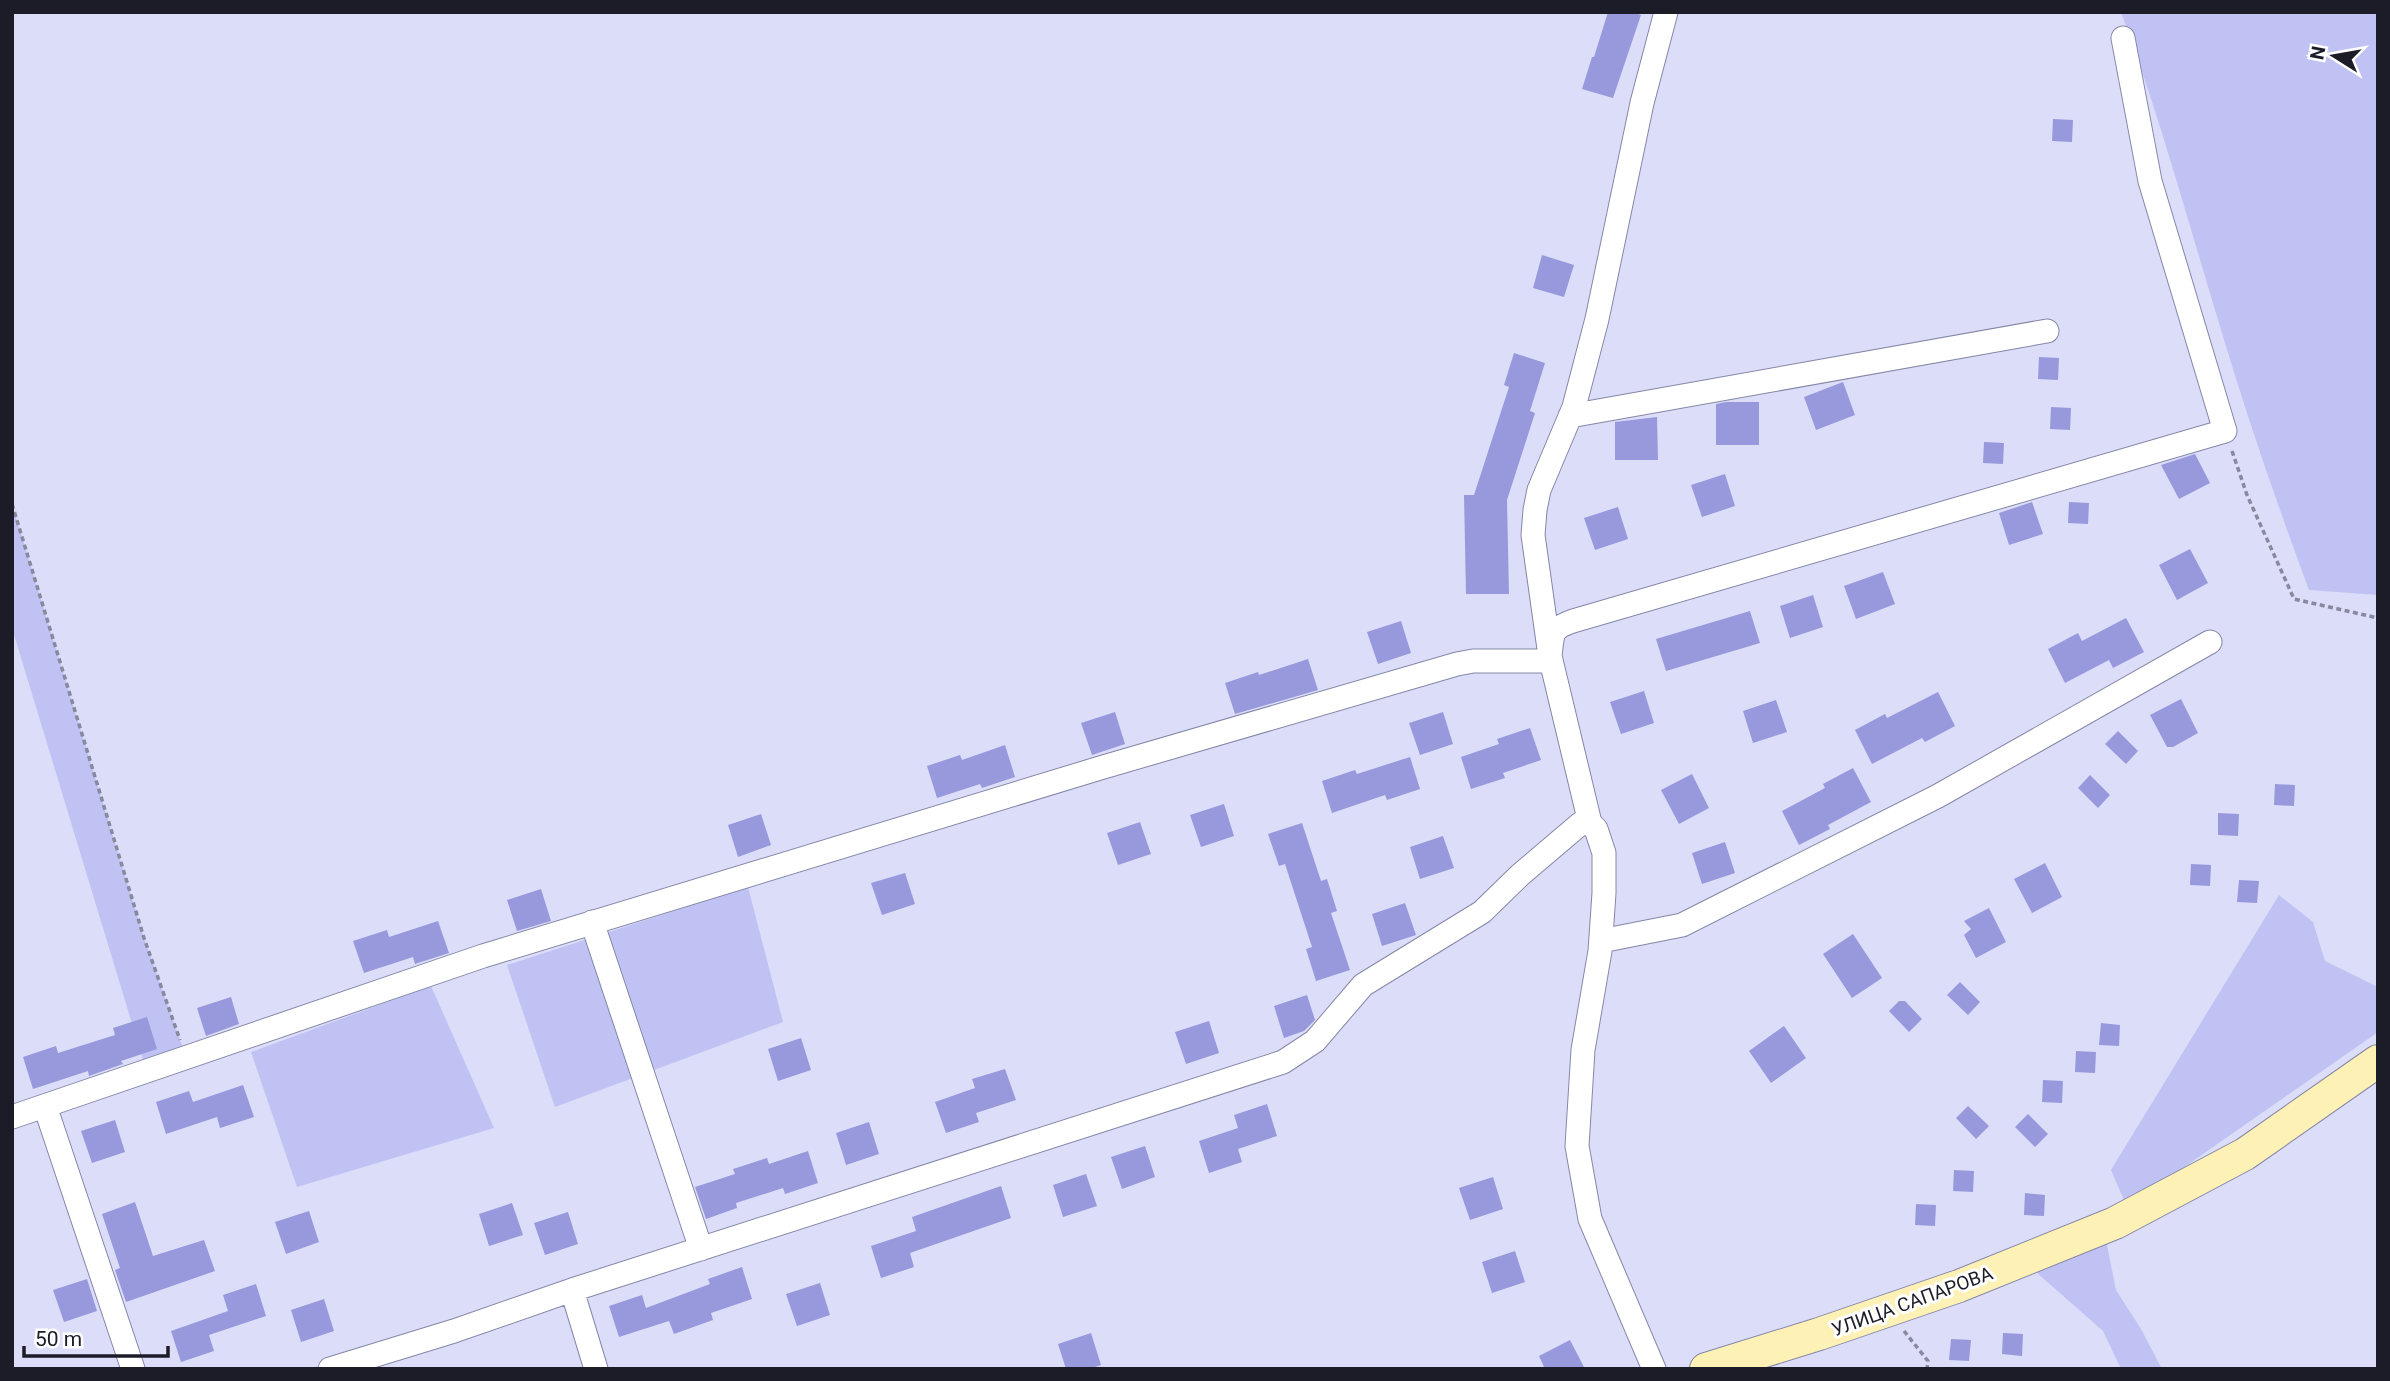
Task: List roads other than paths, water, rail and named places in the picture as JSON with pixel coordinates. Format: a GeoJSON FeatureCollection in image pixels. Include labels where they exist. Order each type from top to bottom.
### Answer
{"type":"FeatureCollection","features":[{"type":"Feature","properties":{"kind":"main road","name":"УЛИЦА САПАРОВА"},"geometry":{"type":"LineString","coordinates":[[1706,1369],[1959,1286],[2115,1223],[2245,1154],[2378,1060]]}},
{"type":"Feature","properties":{"kind":"street"},"geometry":{"type":"LineString","coordinates":[[1654,1369],[1590,1219],[1577,1146],[1583,1050],[1601,941],[1604,853],[1596,829],[1590,823],[1549,656],[1533,535],[1539,490],[1570,416],[1594,331],[1642,103],[1666,12]]}},
{"type":"Feature","properties":{"kind":"street"},"geometry":{"type":"LineString","coordinates":[[1549,656],[1553,631],[1558,626],[1573,621],[2225,431],[2150,181],[2123,38]]}},
{"type":"Feature","properties":{"kind":"street"},"geometry":{"type":"LineString","coordinates":[[1570,416],[2047,331]]}},
{"type":"Feature","properties":{"kind":"street"},"geometry":{"type":"LineString","coordinates":[[1601,941],[1682,925],[1938,796],[2210,642]]}},
{"type":"Feature","properties":{"kind":"street"},"geometry":{"type":"LineString","coordinates":[[12,1117],[483,956],[1100,768],[1457,664],[1473,661],[1540,661],[1549,656]]}},
{"type":"Feature","properties":{"kind":"street"},"geometry":{"type":"LineString","coordinates":[[330,1369],[1283,1062],[1315,1041],[1363,985],[1482,912],[1520,875],[1580,824],[1590,823]]}},
{"type":"Feature","properties":{"kind":"street"},"geometry":{"type":"LineString","coordinates":[[592,922],[701,1249]]}},
{"type":"Feature","properties":{"kind":"street"},"geometry":{"type":"LineString","coordinates":[[45,1106],[132,1369]]}},
{"type":"Feature","properties":{"kind":"street"},"geometry":{"type":"LineString","coordinates":[[572,1290],[596,1369]]}}]}
